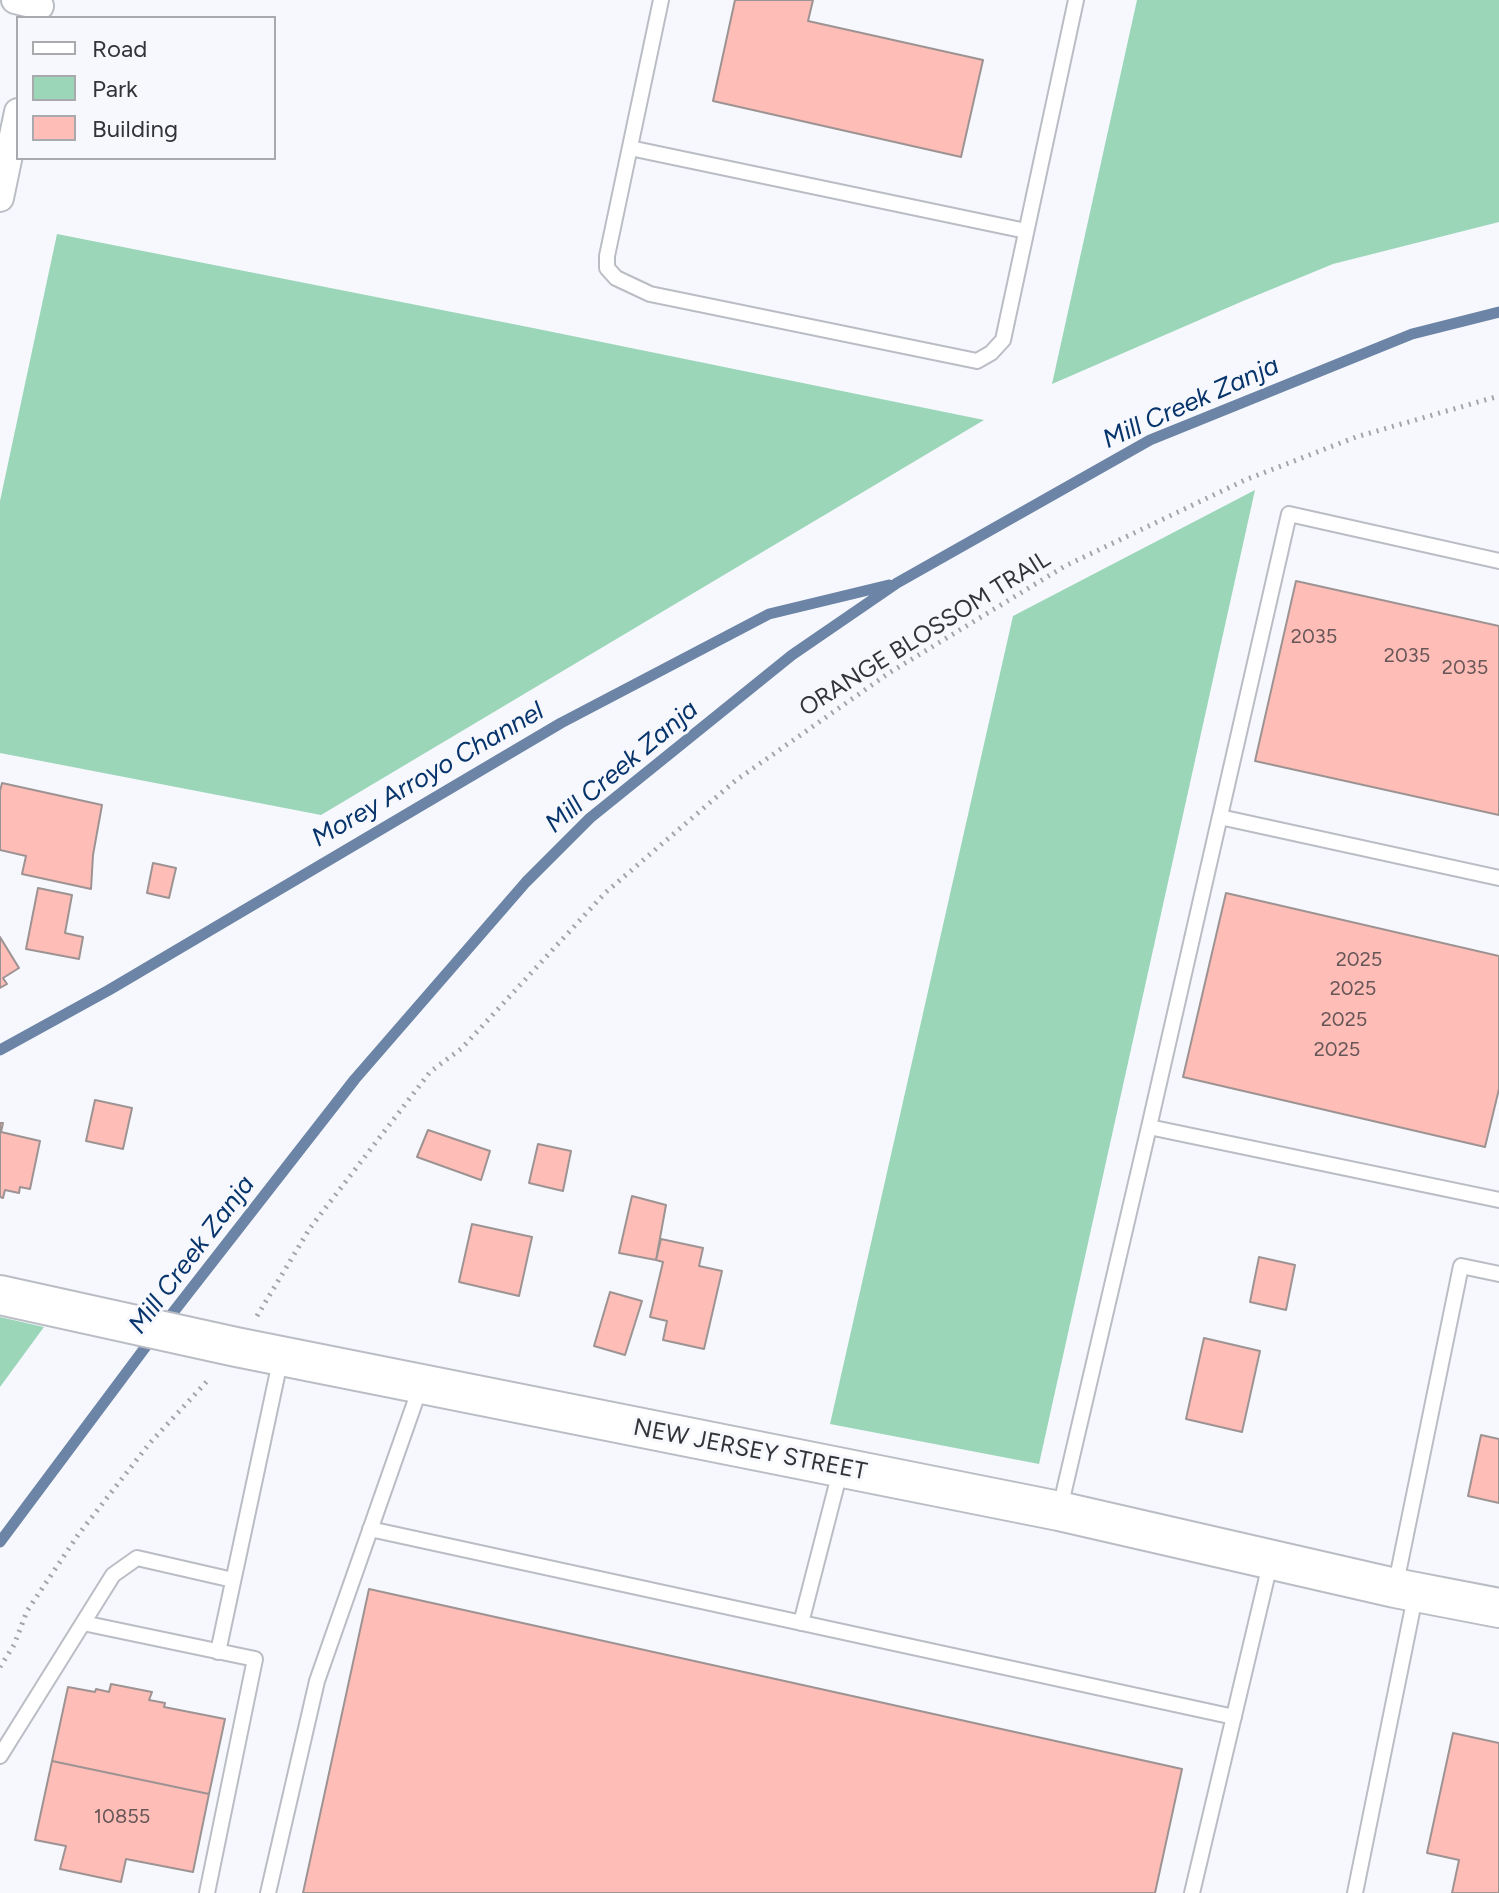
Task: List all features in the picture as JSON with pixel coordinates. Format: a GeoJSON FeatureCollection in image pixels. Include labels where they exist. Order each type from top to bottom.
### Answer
{"type":"FeatureCollection","features":[{"type":"Feature","properties":{"kind":"street"},"geometry":{"type":"LineString","coordinates":[[0,198],[16,122]]}},
{"type":"Feature","properties":{"kind":"street","name":"NEW JERSEY STREET"},"geometry":{"type":"LineString","coordinates":[[0,1295],[217,1343],[1059,1511],[1405,1590],[1499,1608]]}},
{"type":"Feature","properties":{"kind":"lane"},"geometry":{"type":"LineString","coordinates":[[661,0],[607,268],[616,278],[650,294],[977,361],[991,353],[1003,340],[1076,0]]}},
{"type":"Feature","properties":{"kind":"lane"},"geometry":{"type":"LineString","coordinates":[[630,148],[1026,231]]}},
{"type":"Feature","properties":{"kind":"lane"},"geometry":{"type":"LineString","coordinates":[[1059,1511],[1289,514],[1499,561]]}},
{"type":"Feature","properties":{"kind":"lane"},"geometry":{"type":"LineString","coordinates":[[1220,817],[1499,878]]}},
{"type":"Feature","properties":{"kind":"lane"},"geometry":{"type":"LineString","coordinates":[[1149,1127],[1499,1200]]}},
{"type":"Feature","properties":{"kind":"lane"},"geometry":{"type":"LineString","coordinates":[[1355,1893],[1461,1266],[1499,1274]]}},
{"type":"Feature","properties":{"kind":"lane"},"geometry":{"type":"LineString","coordinates":[[218,1652],[281,1356]]}},
{"type":"Feature","properties":{"kind":"lane"},"geometry":{"type":"LineString","coordinates":[[268,1893],[317,1681],[421,1384]]}},
{"type":"Feature","properties":{"kind":"lane"},"geometry":{"type":"LineString","coordinates":[[801,1623],[841,1468]]}},
{"type":"Feature","properties":{"kind":"lane"},"geometry":{"type":"LineString","coordinates":[[370,1529],[1234,1717]]}},
{"type":"Feature","properties":{"kind":"lane"},"geometry":{"type":"LineString","coordinates":[[0,1756],[113,1575],[137,1558],[233,1580]]}},
{"type":"Feature","properties":{"kind":"lane"},"geometry":{"type":"LineString","coordinates":[[1192,1893],[1271,1560]]}},
{"type":"Feature","properties":{"kind":"lane"},"geometry":{"type":"LineString","coordinates":[[83,1623],[255,1659],[207,1893]]}},
{"type":"Feature","properties":{"kind":"path","name":"ORANGE BLOSSOM TRAIL"},"geometry":{"type":"LineString","coordinates":[[462,1048],[605,893],[735,781],[889,673],[1065,566],[1245,480],[1356,437],[1499,396]]}},
{"type":"Feature","properties":{"kind":"path"},"geometry":{"type":"LineString","coordinates":[[0,1667],[14,1645]]}},
{"type":"Feature","properties":{"kind":"green space"},"geometry":{"type":"Polygon","coordinates":[[[1137,0],[1499,0],[1499,222],[1333,264],[1052,384],[1137,0]]]}},
{"type":"Feature","properties":{"kind":"green space"},"geometry":{"type":"Polygon","coordinates":[[[57,234],[984,420],[321,815],[0,753],[0,501],[57,234]]]}},
{"type":"Feature","properties":{"kind":"green space"},"geometry":{"type":"Polygon","coordinates":[[[1255,490],[1039,1464],[830,1424],[1013,616],[1255,490]]]}},
{"type":"Feature","properties":{"kind":"green space"},"geometry":{"type":"Polygon","coordinates":[[[0,1317],[44,1327],[0,1387],[0,1317]]]}},
{"type":"Feature","properties":{"kind":"building"},"geometry":{"type":"Polygon","coordinates":[[[735,0],[813,0],[808,21],[983,60],[961,157],[713,101],[735,0]]]}},
{"type":"Feature","properties":{"kind":"building"},"geometry":{"type":"Polygon","coordinates":[[[1296,581],[1499,626],[1499,815],[1255,761],[1296,581]]]}},
{"type":"Feature","properties":{"kind":"building"},"geometry":{"type":"Polygon","coordinates":[[[2,783],[102,805],[93,855],[91,889],[22,874],[26,856],[0,850],[2,783]]]}},
{"type":"Feature","properties":{"kind":"building"},"geometry":{"type":"Polygon","coordinates":[[[153,863],[176,868],[169,898],[147,893],[153,863]]]}},
{"type":"Feature","properties":{"kind":"building"},"geometry":{"type":"Polygon","coordinates":[[[38,888],[72,895],[65,933],[83,937],[79,959],[26,949],[38,888]]]}},
{"type":"Feature","properties":{"kind":"building"},"geometry":{"type":"Polygon","coordinates":[[[1226,893],[1499,956],[1499,1089],[1485,1147],[1183,1077],[1226,893]]]}},
{"type":"Feature","properties":{"kind":"building"},"geometry":{"type":"Polygon","coordinates":[[[0,937],[19,968],[3,978],[7,984],[0,988],[0,937]]]}},
{"type":"Feature","properties":{"kind":"building"},"geometry":{"type":"Polygon","coordinates":[[[95,1100],[132,1108],[123,1149],[86,1141],[95,1100]]]}},
{"type":"Feature","properties":{"kind":"building"},"geometry":{"type":"Polygon","coordinates":[[[0,1123],[3,1123],[1,1132],[40,1141],[30,1189],[20,1187],[19,1193],[5,1190],[3,1198],[0,1197],[0,1123]]]}},
{"type":"Feature","properties":{"kind":"building"},"geometry":{"type":"Polygon","coordinates":[[[428,1130],[490,1151],[481,1180],[417,1157],[428,1130]]]}},
{"type":"Feature","properties":{"kind":"building"},"geometry":{"type":"Polygon","coordinates":[[[538,1144],[571,1151],[563,1191],[529,1183],[538,1144]]]}},
{"type":"Feature","properties":{"kind":"building"},"geometry":{"type":"Polygon","coordinates":[[[632,1196],[666,1205],[656,1260],[619,1253],[632,1196]]]}},
{"type":"Feature","properties":{"kind":"building"},"geometry":{"type":"Polygon","coordinates":[[[472,1224],[532,1237],[519,1296],[459,1282],[472,1224]]]}},
{"type":"Feature","properties":{"kind":"building"},"geometry":{"type":"Polygon","coordinates":[[[661,1239],[703,1248],[699,1266],[722,1271],[704,1349],[663,1340],[667,1321],[650,1317],[663,1262],[656,1260],[661,1239]]]}},
{"type":"Feature","properties":{"kind":"building"},"geometry":{"type":"Polygon","coordinates":[[[1259,1257],[1295,1265],[1286,1310],[1250,1302],[1259,1257]]]}},
{"type":"Feature","properties":{"kind":"building"},"geometry":{"type":"Polygon","coordinates":[[[610,1292],[642,1301],[625,1355],[594,1346],[610,1292]]]}},
{"type":"Feature","properties":{"kind":"building"},"geometry":{"type":"Polygon","coordinates":[[[1204,1338],[1260,1351],[1242,1432],[1186,1419],[1204,1338]]]}},
{"type":"Feature","properties":{"kind":"building"},"geometry":{"type":"Polygon","coordinates":[[[1481,1435],[1499,1439],[1499,1503],[1468,1496],[1481,1435]]]}},
{"type":"Feature","properties":{"kind":"building"},"geometry":{"type":"Polygon","coordinates":[[[369,1589],[1182,1769],[1155,1893],[303,1893],[369,1589]]]}},
{"type":"Feature","properties":{"kind":"building"},"geometry":{"type":"Polygon","coordinates":[[[111,1684],[152,1692],[149,1700],[165,1703],[164,1707],[225,1719],[209,1794],[52,1761],[68,1687],[109,1692],[111,1684]]]}},
{"type":"Feature","properties":{"kind":"building"},"geometry":{"type":"Polygon","coordinates":[[[1453,1733],[1499,1743],[1499,1893],[1452,1893],[1459,1860],[1427,1853],[1453,1733]]]}},
{"type":"Feature","properties":{"kind":"building"},"geometry":{"type":"Polygon","coordinates":[[[52,1761],[209,1794],[193,1872],[126,1859],[121,1882],[60,1869],[66,1846],[35,1840],[52,1761]]]}},
{"type":"Feature","properties":{"kind":"waterway","name":"Mill Creek Zanja"},"geometry":{"type":"LineString","coordinates":[[164,1324],[355,1079],[526,882],[590,818],[792,655],[897,583],[1150,440],[1412,334],[1499,312]]}},
{"type":"Feature","properties":{"kind":"waterway","name":"Morey Arroyo Channel"},"geometry":{"type":"LineString","coordinates":[[0,1050],[109,990],[561,723],[769,614],[889,585]]}},
{"type":"Feature","properties":{"kind":"waterway","name":"Mill Creek Zanja"},"geometry":{"type":"LineString","coordinates":[[0,1542],[153,1337]]}}]}
